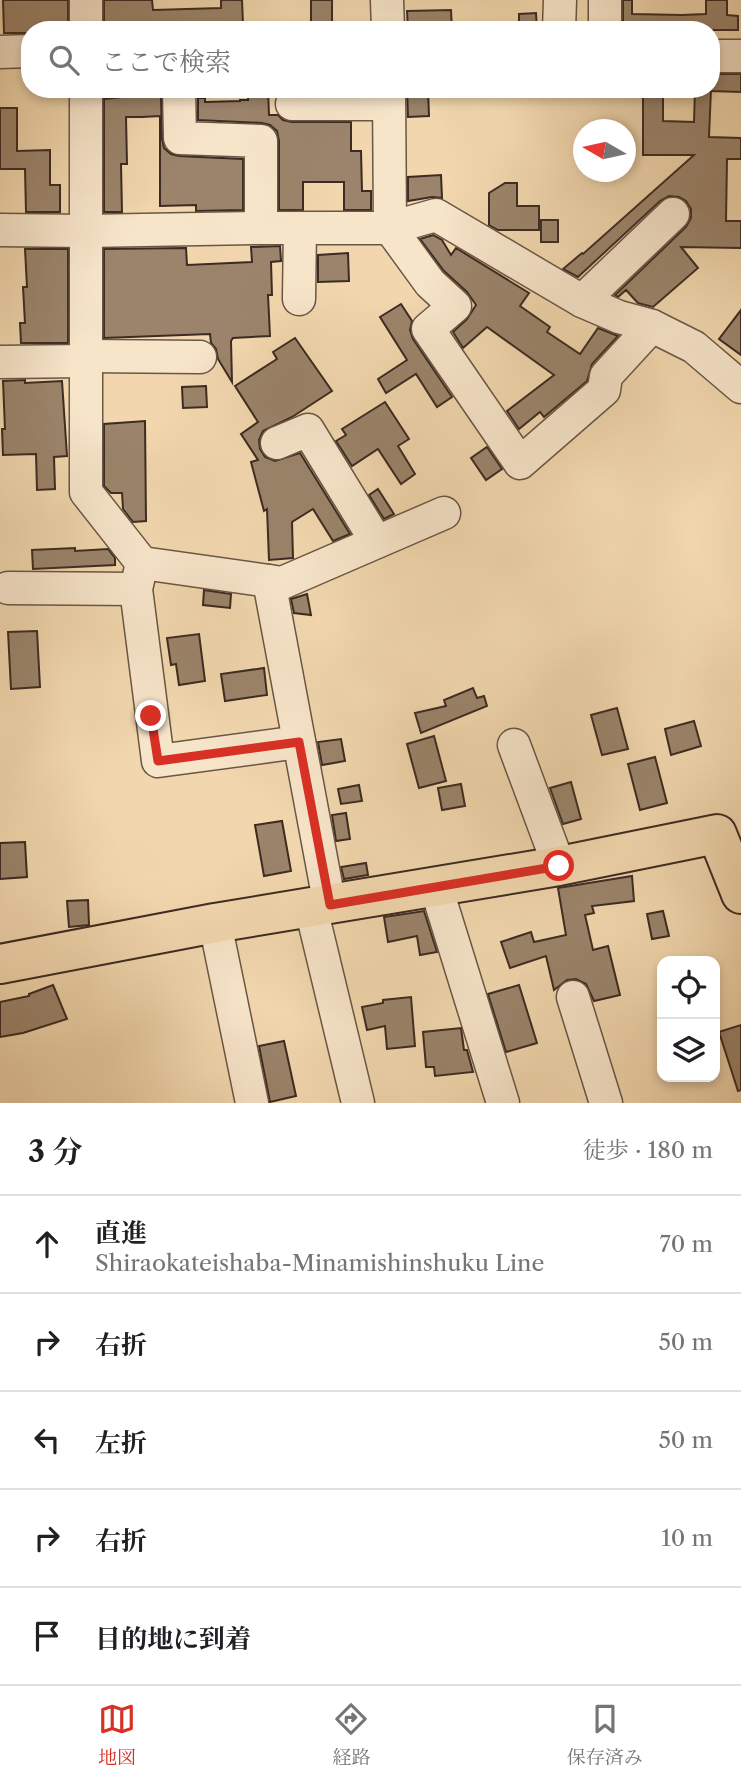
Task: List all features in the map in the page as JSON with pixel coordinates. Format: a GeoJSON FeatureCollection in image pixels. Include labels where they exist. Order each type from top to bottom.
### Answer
{"type":"FeatureCollection","features":[{"type":"Feature","properties":{"kind":"main road"},"geometry":{"type":"LineString","coordinates":[[0,964],[215,923],[559,866],[729,831],[741,894]]}},
{"type":"Feature","properties":{"kind":"street"},"geometry":{"type":"LineString","coordinates":[[86,0],[86,21]]}},
{"type":"Feature","properties":{"kind":"street"},"geometry":{"type":"LineString","coordinates":[[387,0],[388,21]]}},
{"type":"Feature","properties":{"kind":"street"},"geometry":{"type":"LineString","coordinates":[[559,21],[560,0]]}},
{"type":"Feature","properties":{"kind":"street"},"geometry":{"type":"LineString","coordinates":[[605,0],[605,21]]}},
{"type":"Feature","properties":{"kind":"street"},"geometry":{"type":"LineString","coordinates":[[0,52],[21,51]]}},
{"type":"Feature","properties":{"kind":"street"},"geometry":{"type":"LineString","coordinates":[[720,56],[741,56]]}},
{"type":"Feature","properties":{"kind":"street"},"geometry":{"type":"LineString","coordinates":[[86,98],[86,492],[139,576],[158,761],[299,742]]}},
{"type":"Feature","properties":{"kind":"street"},"geometry":{"type":"LineString","coordinates":[[178,98],[180,138],[261,141],[261,228]]}},
{"type":"Feature","properties":{"kind":"street"},"geometry":{"type":"LineString","coordinates":[[292,104],[375,98]]}},
{"type":"Feature","properties":{"kind":"street"},"geometry":{"type":"LineString","coordinates":[[389,98],[390,228],[430,283],[455,306],[428,329],[520,463],[604,390],[606,376],[652,326]]}},
{"type":"Feature","properties":{"kind":"street"},"geometry":{"type":"LineString","coordinates":[[582,301],[673,214]]}},
{"type":"Feature","properties":{"kind":"street"},"geometry":{"type":"LineString","coordinates":[[0,230],[86,232],[390,228],[436,215],[582,301],[620,317],[652,326],[694,346],[741,387]]}},
{"type":"Feature","properties":{"kind":"street"},"geometry":{"type":"LineString","coordinates":[[299,299],[300,228]]}},
{"type":"Feature","properties":{"kind":"street"},"geometry":{"type":"LineString","coordinates":[[0,362],[200,357]]}},
{"type":"Feature","properties":{"kind":"street"},"geometry":{"type":"LineString","coordinates":[[277,443],[308,430],[376,541]]}},
{"type":"Feature","properties":{"kind":"street"},"geometry":{"type":"LineString","coordinates":[[8,588],[139,576],[282,583],[444,513]]}},
{"type":"Feature","properties":{"kind":"street"},"geometry":{"type":"LineString","coordinates":[[269,581],[299,742],[320,907],[358,1103]]}},
{"type":"Feature","properties":{"kind":"street"},"geometry":{"type":"LineString","coordinates":[[514,746],[559,866]]}},
{"type":"Feature","properties":{"kind":"street"},"geometry":{"type":"LineString","coordinates":[[436,887],[503,1103]]}},
{"type":"Feature","properties":{"kind":"street"},"geometry":{"type":"LineString","coordinates":[[215,923],[243,1102]]}},
{"type":"Feature","properties":{"kind":"street"},"geometry":{"type":"LineString","coordinates":[[573,997],[606,1103]]}},
{"type":"Feature","properties":{"kind":"building"},"geometry":{"type":"Polygon","coordinates":[[[3,0],[68,0],[68,21],[21,21],[21,33],[4,33],[3,0]]]}},
{"type":"Feature","properties":{"kind":"building"},"geometry":{"type":"Polygon","coordinates":[[[104,0],[152,0],[153,10],[221,8],[221,0],[242,0],[243,21],[104,21],[104,0]]]}},
{"type":"Feature","properties":{"kind":"building"},"geometry":{"type":"Polygon","coordinates":[[[311,0],[332,0],[332,21],[311,21],[311,0]]]}},
{"type":"Feature","properties":{"kind":"building"},"geometry":{"type":"Polygon","coordinates":[[[623,0],[632,0],[632,14],[682,15],[706,14],[706,0],[727,0],[727,15],[738,16],[738,30],[720,30],[720,21],[623,21],[623,0]]]}},
{"type":"Feature","properties":{"kind":"building"},"geometry":{"type":"Polygon","coordinates":[[[451,10],[452,21],[408,21],[407,11],[451,10]]]}},
{"type":"Feature","properties":{"kind":"building"},"geometry":{"type":"Polygon","coordinates":[[[536,13],[536,21],[519,21],[519,14],[536,13]]]}},
{"type":"Feature","properties":{"kind":"building"},"geometry":{"type":"Polygon","coordinates":[[[720,74],[741,74],[741,92],[720,91],[720,74]]]}},
{"type":"Feature","properties":{"kind":"building"},"geometry":{"type":"Polygon","coordinates":[[[161,98],[162,139],[164,148],[171,154],[243,159],[243,210],[196,211],[196,205],[160,206],[160,116],[126,117],[127,164],[121,164],[122,212],[104,212],[104,99],[161,98]]]}},
{"type":"Feature","properties":{"kind":"building"},"geometry":{"type":"Polygon","coordinates":[[[198,98],[205,98],[205,102],[268,98],[269,115],[278,115],[283,120],[292,122],[351,122],[351,151],[361,151],[362,191],[371,191],[371,210],[344,210],[344,182],[303,182],[303,210],[279,210],[277,131],[262,123],[198,120],[198,98]]]}},
{"type":"Feature","properties":{"kind":"building"},"geometry":{"type":"Polygon","coordinates":[[[407,98],[428,98],[429,116],[408,117],[407,98]]]}},
{"type":"Feature","properties":{"kind":"building"},"geometry":{"type":"Polygon","coordinates":[[[643,98],[663,98],[663,121],[694,122],[695,98],[711,98],[709,137],[741,138],[741,159],[727,159],[726,221],[741,221],[741,248],[681,247],[698,268],[653,307],[638,303],[626,290],[618,297],[615,295],[686,227],[691,218],[691,209],[686,201],[679,197],[669,196],[660,201],[578,277],[563,269],[694,155],[643,155],[643,98]]]}},
{"type":"Feature","properties":{"kind":"building"},"geometry":{"type":"Polygon","coordinates":[[[0,108],[17,108],[17,151],[50,150],[50,185],[60,185],[60,212],[26,212],[25,169],[0,169],[0,108]]]}},
{"type":"Feature","properties":{"kind":"building"},"geometry":{"type":"Polygon","coordinates":[[[441,175],[442,198],[408,201],[408,177],[441,175]]]}},
{"type":"Feature","properties":{"kind":"building"},"geometry":{"type":"Polygon","coordinates":[[[505,183],[517,183],[517,206],[539,206],[539,230],[498,230],[489,225],[489,193],[505,183]]]}},
{"type":"Feature","properties":{"kind":"building"},"geometry":{"type":"Polygon","coordinates":[[[541,220],[558,220],[558,242],[541,242],[541,220]]]}},
{"type":"Feature","properties":{"kind":"building"},"geometry":{"type":"Polygon","coordinates":[[[433,235],[442,240],[451,255],[456,248],[529,293],[520,306],[550,327],[547,332],[580,354],[598,328],[618,336],[592,364],[587,381],[544,417],[540,412],[519,429],[507,411],[554,375],[487,327],[463,348],[453,332],[467,319],[476,305],[467,292],[444,271],[420,239],[433,235]]]}},
{"type":"Feature","properties":{"kind":"building"},"geometry":{"type":"Polygon","coordinates":[[[280,246],[281,261],[271,262],[272,295],[268,295],[270,336],[233,338],[232,382],[218,359],[210,334],[104,338],[104,249],[186,248],[187,265],[252,262],[251,247],[280,246]]]}},
{"type":"Feature","properties":{"kind":"building"},"geometry":{"type":"Polygon","coordinates":[[[25,249],[68,249],[68,343],[21,343],[20,323],[25,323],[23,287],[27,287],[25,249]]]}},
{"type":"Feature","properties":{"kind":"building"},"geometry":{"type":"Polygon","coordinates":[[[348,253],[349,281],[318,282],[318,255],[348,253]]]}},
{"type":"Feature","properties":{"kind":"building"},"geometry":{"type":"Polygon","coordinates":[[[401,304],[412,321],[410,330],[413,339],[452,397],[437,407],[416,374],[386,393],[378,379],[407,360],[380,317],[401,304]]]}},
{"type":"Feature","properties":{"kind":"building"},"geometry":{"type":"Polygon","coordinates":[[[741,310],[741,355],[719,339],[741,310]]]}},
{"type":"Feature","properties":{"kind":"building"},"geometry":{"type":"Polygon","coordinates":[[[295,338],[332,391],[292,417],[263,431],[259,440],[260,449],[265,457],[275,461],[300,453],[350,534],[333,541],[313,509],[292,522],[293,558],[269,560],[267,509],[264,511],[251,462],[258,460],[241,434],[258,422],[235,386],[277,359],[273,352],[295,338]]]}},
{"type":"Feature","properties":{"kind":"building"},"geometry":{"type":"Polygon","coordinates":[[[25,380],[25,383],[62,381],[67,456],[54,457],[55,489],[37,490],[36,454],[3,455],[3,381],[25,380]]]}},
{"type":"Feature","properties":{"kind":"building"},"geometry":{"type":"Polygon","coordinates":[[[206,386],[207,407],[183,408],[182,387],[206,386]]]}},
{"type":"Feature","properties":{"kind":"building"},"geometry":{"type":"Polygon","coordinates":[[[385,402],[409,439],[398,446],[415,474],[401,484],[378,449],[352,466],[336,441],[346,435],[342,429],[385,402]]]}},
{"type":"Feature","properties":{"kind":"building"},"geometry":{"type":"Polygon","coordinates":[[[145,421],[146,521],[133,522],[123,509],[122,493],[111,493],[104,486],[104,424],[145,421]]]}},
{"type":"Feature","properties":{"kind":"building"},"geometry":{"type":"Polygon","coordinates":[[[487,447],[502,469],[486,480],[471,458],[487,447]]]}},
{"type":"Feature","properties":{"kind":"building"},"geometry":{"type":"Polygon","coordinates":[[[378,489],[394,514],[384,519],[369,495],[378,489]]]}},
{"type":"Feature","properties":{"kind":"building"},"geometry":{"type":"Polygon","coordinates":[[[75,548],[75,551],[108,549],[115,558],[115,565],[33,569],[32,550],[75,548]]]}},
{"type":"Feature","properties":{"kind":"building"},"geometry":{"type":"Polygon","coordinates":[[[204,590],[231,594],[230,608],[203,605],[204,590]]]}},
{"type":"Feature","properties":{"kind":"building"},"geometry":{"type":"Polygon","coordinates":[[[307,594],[311,615],[294,613],[291,599],[307,594]]]}},
{"type":"Feature","properties":{"kind":"building"},"geometry":{"type":"Polygon","coordinates":[[[37,631],[40,687],[11,689],[8,632],[37,631]]]}},
{"type":"Feature","properties":{"kind":"building"},"geometry":{"type":"Polygon","coordinates":[[[199,634],[205,681],[179,685],[176,664],[171,665],[167,638],[199,634]]]}},
{"type":"Feature","properties":{"kind":"building"},"geometry":{"type":"Polygon","coordinates":[[[264,668],[267,695],[225,701],[221,674],[264,668]]]}},
{"type":"Feature","properties":{"kind":"building"},"geometry":{"type":"Polygon","coordinates":[[[473,688],[477,698],[484,696],[487,706],[421,733],[415,713],[446,706],[444,700],[473,688]]]}},
{"type":"Feature","properties":{"kind":"building"},"geometry":{"type":"Polygon","coordinates":[[[617,708],[628,749],[602,755],[591,715],[617,708]]]}},
{"type":"Feature","properties":{"kind":"building"},"geometry":{"type":"Polygon","coordinates":[[[694,721],[701,746],[671,755],[665,729],[694,721]]]}},
{"type":"Feature","properties":{"kind":"building"},"geometry":{"type":"Polygon","coordinates":[[[434,736],[446,781],[419,788],[407,744],[434,736]]]}},
{"type":"Feature","properties":{"kind":"building"},"geometry":{"type":"Polygon","coordinates":[[[341,739],[345,761],[322,765],[318,742],[341,739]]]}},
{"type":"Feature","properties":{"kind":"building"},"geometry":{"type":"Polygon","coordinates":[[[655,757],[667,803],[640,810],[628,764],[655,757]]]}},
{"type":"Feature","properties":{"kind":"building"},"geometry":{"type":"Polygon","coordinates":[[[571,782],[581,819],[563,824],[550,788],[571,782]]]}},
{"type":"Feature","properties":{"kind":"building"},"geometry":{"type":"Polygon","coordinates":[[[461,784],[465,806],[442,810],[438,788],[461,784]]]}},
{"type":"Feature","properties":{"kind":"building"},"geometry":{"type":"Polygon","coordinates":[[[359,785],[362,801],[341,804],[338,789],[359,785]]]}},
{"type":"Feature","properties":{"kind":"building"},"geometry":{"type":"Polygon","coordinates":[[[346,813],[350,839],[336,841],[332,815],[346,813]]]}},
{"type":"Feature","properties":{"kind":"building"},"geometry":{"type":"Polygon","coordinates":[[[282,821],[291,871],[264,876],[255,825],[282,821]]]}},
{"type":"Feature","properties":{"kind":"building"},"geometry":{"type":"Polygon","coordinates":[[[25,842],[27,877],[0,879],[0,843],[25,842]]]}},
{"type":"Feature","properties":{"kind":"building"},"geometry":{"type":"Polygon","coordinates":[[[366,863],[368,875],[344,879],[341,867],[366,863]]]}},
{"type":"Feature","properties":{"kind":"building"},"geometry":{"type":"Polygon","coordinates":[[[632,876],[634,901],[592,906],[594,913],[585,915],[593,950],[608,946],[620,995],[594,1001],[586,984],[576,979],[567,980],[554,990],[546,956],[510,968],[501,942],[531,932],[534,942],[566,935],[558,888],[632,876]]]}},
{"type":"Feature","properties":{"kind":"building"},"geometry":{"type":"Polygon","coordinates":[[[88,900],[89,925],[69,927],[67,901],[88,900]]]}},
{"type":"Feature","properties":{"kind":"building"},"geometry":{"type":"Polygon","coordinates":[[[424,911],[437,952],[420,955],[417,936],[388,942],[384,917],[424,911]]]}},
{"type":"Feature","properties":{"kind":"building"},"geometry":{"type":"Polygon","coordinates":[[[663,911],[669,936],[652,939],[647,914],[663,911]]]}},
{"type":"Feature","properties":{"kind":"building"},"geometry":{"type":"Polygon","coordinates":[[[53,985],[67,1019],[23,1033],[0,1037],[0,1002],[29,996],[53,985]]]}},
{"type":"Feature","properties":{"kind":"building"},"geometry":{"type":"Polygon","coordinates":[[[519,985],[537,1043],[506,1052],[488,994],[519,985]]]}},
{"type":"Feature","properties":{"kind":"building"},"geometry":{"type":"Polygon","coordinates":[[[411,997],[415,1046],[387,1049],[385,1026],[367,1030],[362,1007],[383,1003],[383,1000],[411,997]]]}},
{"type":"Feature","properties":{"kind":"building"},"geometry":{"type":"Polygon","coordinates":[[[741,1025],[741,1090],[738,1091],[720,1035],[720,1032],[741,1025]]]}},
{"type":"Feature","properties":{"kind":"building"},"geometry":{"type":"Polygon","coordinates":[[[461,1028],[464,1050],[467,1050],[473,1072],[435,1076],[434,1067],[426,1067],[423,1032],[461,1028]]]}},
{"type":"Feature","properties":{"kind":"building"},"geometry":{"type":"Polygon","coordinates":[[[284,1041],[296,1096],[270,1102],[259,1046],[284,1041]]]}},
{"type":"Feature","properties":{"kind":"route"},"geometry":{"type":"LineString","coordinates":[[151,716],[158,761],[299,742],[330,905],[559,866]]}}]}
